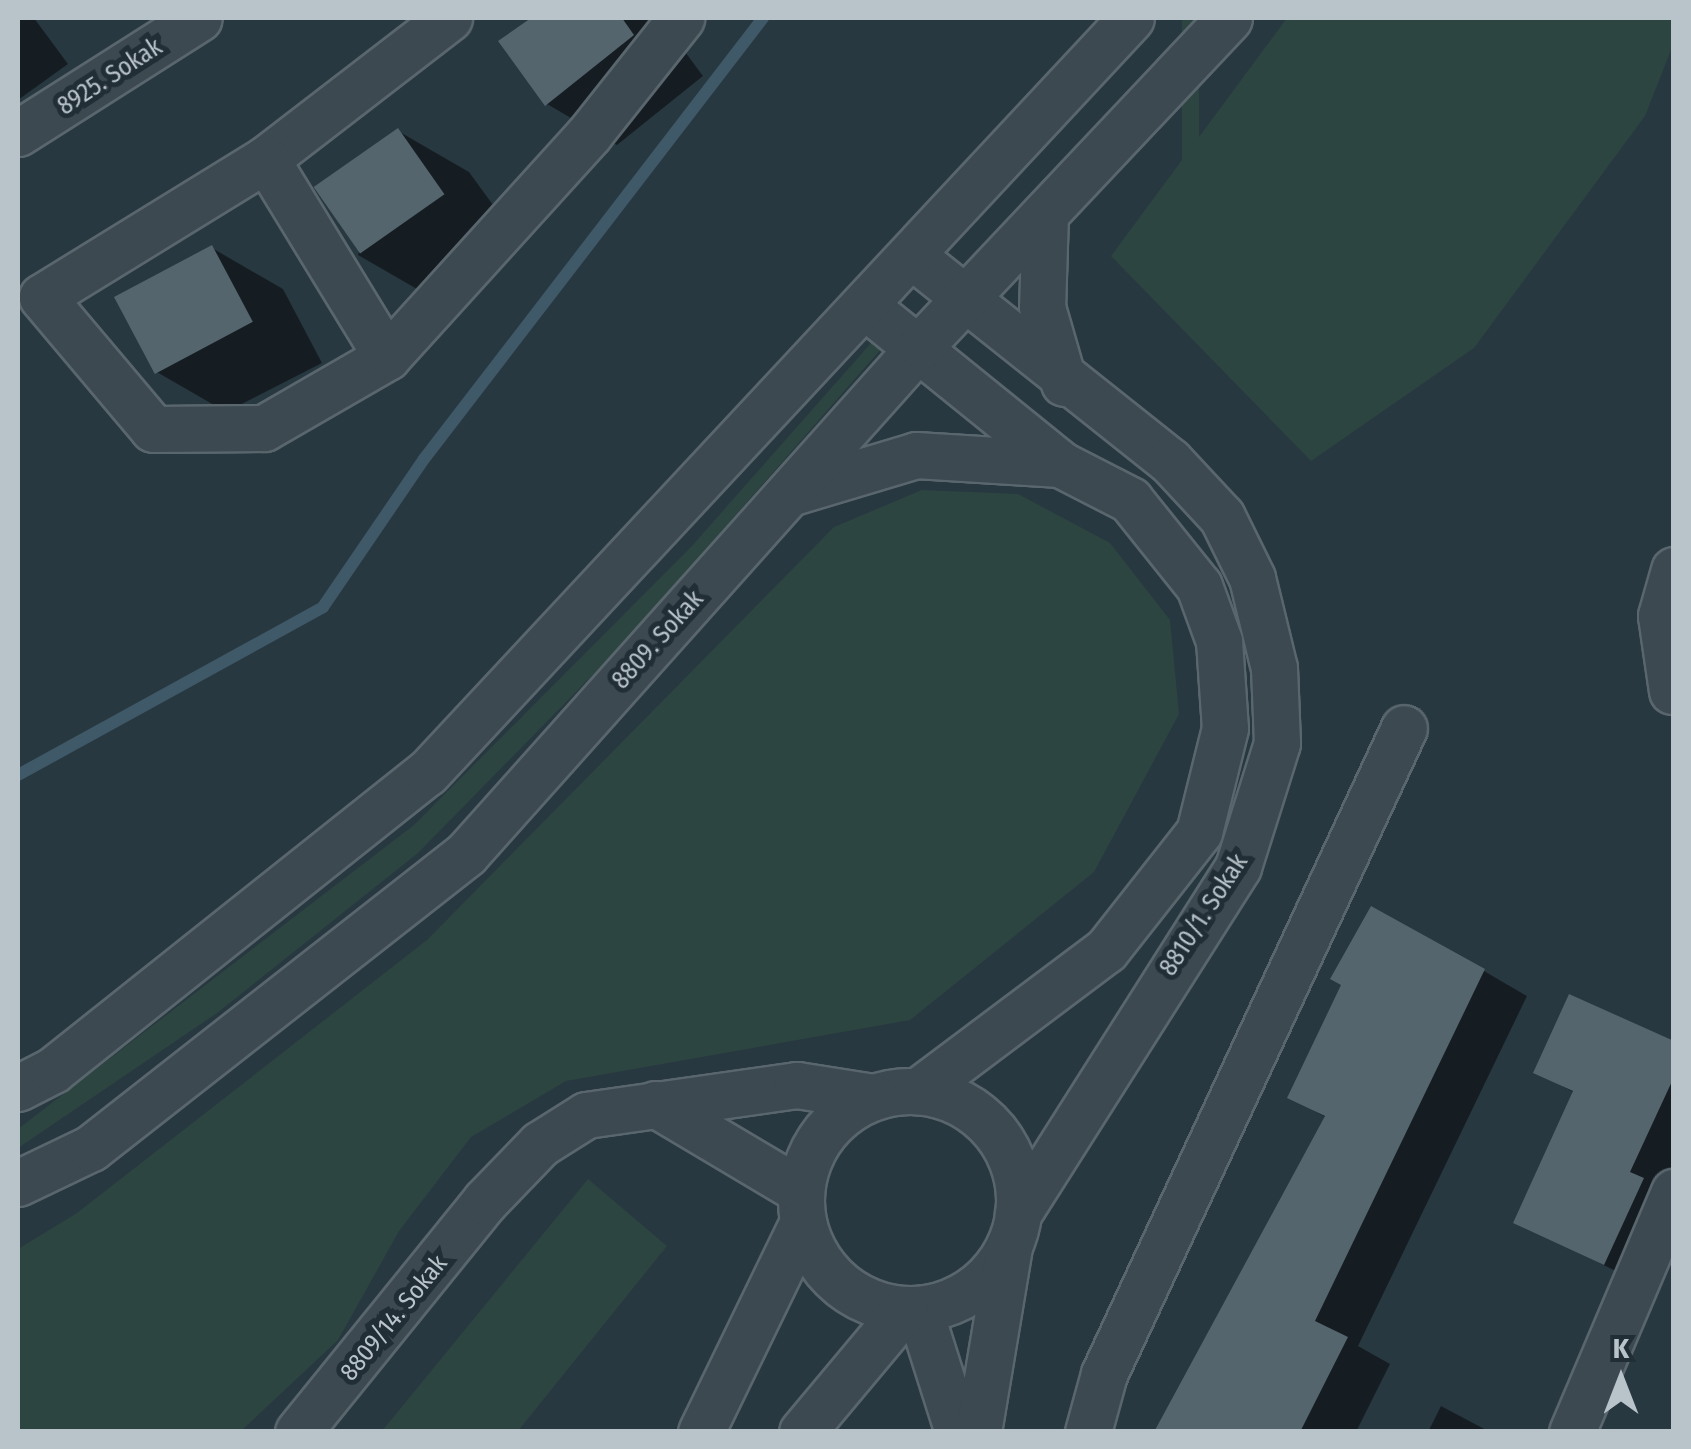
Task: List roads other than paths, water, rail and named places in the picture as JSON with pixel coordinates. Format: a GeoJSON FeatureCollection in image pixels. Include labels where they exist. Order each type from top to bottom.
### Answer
{"type":"FeatureCollection","features":[{"type":"Feature","properties":{"kind":"street","name":"8925. Sokak"},"geometry":{"type":"LineString","coordinates":[[18,133],[199,18]]}},
{"type":"Feature","properties":{"kind":"street"},"geometry":{"type":"LineString","coordinates":[[450,18],[266,159],[42,297],[153,429],[264,428],[387,358],[590,134],[681,18]]}},
{"type":"Feature","properties":{"kind":"street"},"geometry":{"type":"LineString","coordinates":[[18,1088],[52,1070],[427,773],[1132,18]]}},
{"type":"Feature","properties":{"kind":"street","name":"8809. Sokak"},"geometry":{"type":"LineString","coordinates":[[18,1183],[91,1148],[466,854],[921,345],[1230,18]]}},
{"type":"Feature","properties":{"kind":"street"},"geometry":{"type":"LineString","coordinates":[[266,159],[387,358]]}},
{"type":"Feature","properties":{"kind":"street"},"geometry":{"type":"LineString","coordinates":[[1045,214],[1042,308],[1064,383]]}},
{"type":"Feature","properties":{"kind":"street","name":"8810/1. Sokak"},"geometry":{"type":"LineString","coordinates":[[911,255],[966,296],[1064,383],[1170,461],[1222,517],[1252,578],[1274,668],[1277,743],[1238,867],[1014,1229]]}},
{"type":"Feature","properties":{"kind":"street","name":"8810/1. Sokak"},"geometry":{"type":"LineString","coordinates":[[864,305],[921,345],[1060,464],[1130,500],[1199,586],[1219,641],[1225,728],[1217,773],[1199,832],[1106,950],[918,1091]]}},
{"type":"Feature","properties":{"kind":"street"},"geometry":{"type":"LineString","coordinates":[[792,492],[916,455],[1060,464]]}},
{"type":"Feature","properties":{"kind":"street"},"geometry":{"type":"LineString","coordinates":[[1672,691],[1661,616],[1674,570]]}},
{"type":"Feature","properties":{"kind":"street"},"geometry":{"type":"LineString","coordinates":[[1088,1432],[1104,1374],[1404,728]]}},
{"type":"Feature","properties":{"kind":"street","name":"8809/14. Sokak"},"geometry":{"type":"LineString","coordinates":[[298,1432],[485,1201],[540,1144],[586,1115],[797,1085],[872,1097]]}},
{"type":"Feature","properties":{"kind":"street"},"geometry":{"type":"LineString","coordinates":[[701,1432],[802,1206],[816,1144],[872,1097],[918,1091],[960,1104],[994,1131],[1010,1156],[1014,1229],[978,1432]]}},
{"type":"Feature","properties":{"kind":"street"},"geometry":{"type":"LineString","coordinates":[[655,1104],[802,1206],[828,1273],[850,1292],[912,1308],[964,1295],[1014,1229]]}},
{"type":"Feature","properties":{"kind":"street"},"geometry":{"type":"LineString","coordinates":[[1572,1432],[1674,1192]]}},
{"type":"Feature","properties":{"kind":"street"},"geometry":{"type":"LineString","coordinates":[[802,1432],[912,1308]]}},
{"type":"Feature","properties":{"kind":"street"},"geometry":{"type":"LineString","coordinates":[[912,1308],[958,1432]]}},
{"type":"Feature","properties":{"kind":"waterway"},"geometry":{"type":"LineString","coordinates":[[18,775],[323,607],[424,459],[763,18]]}}]}
